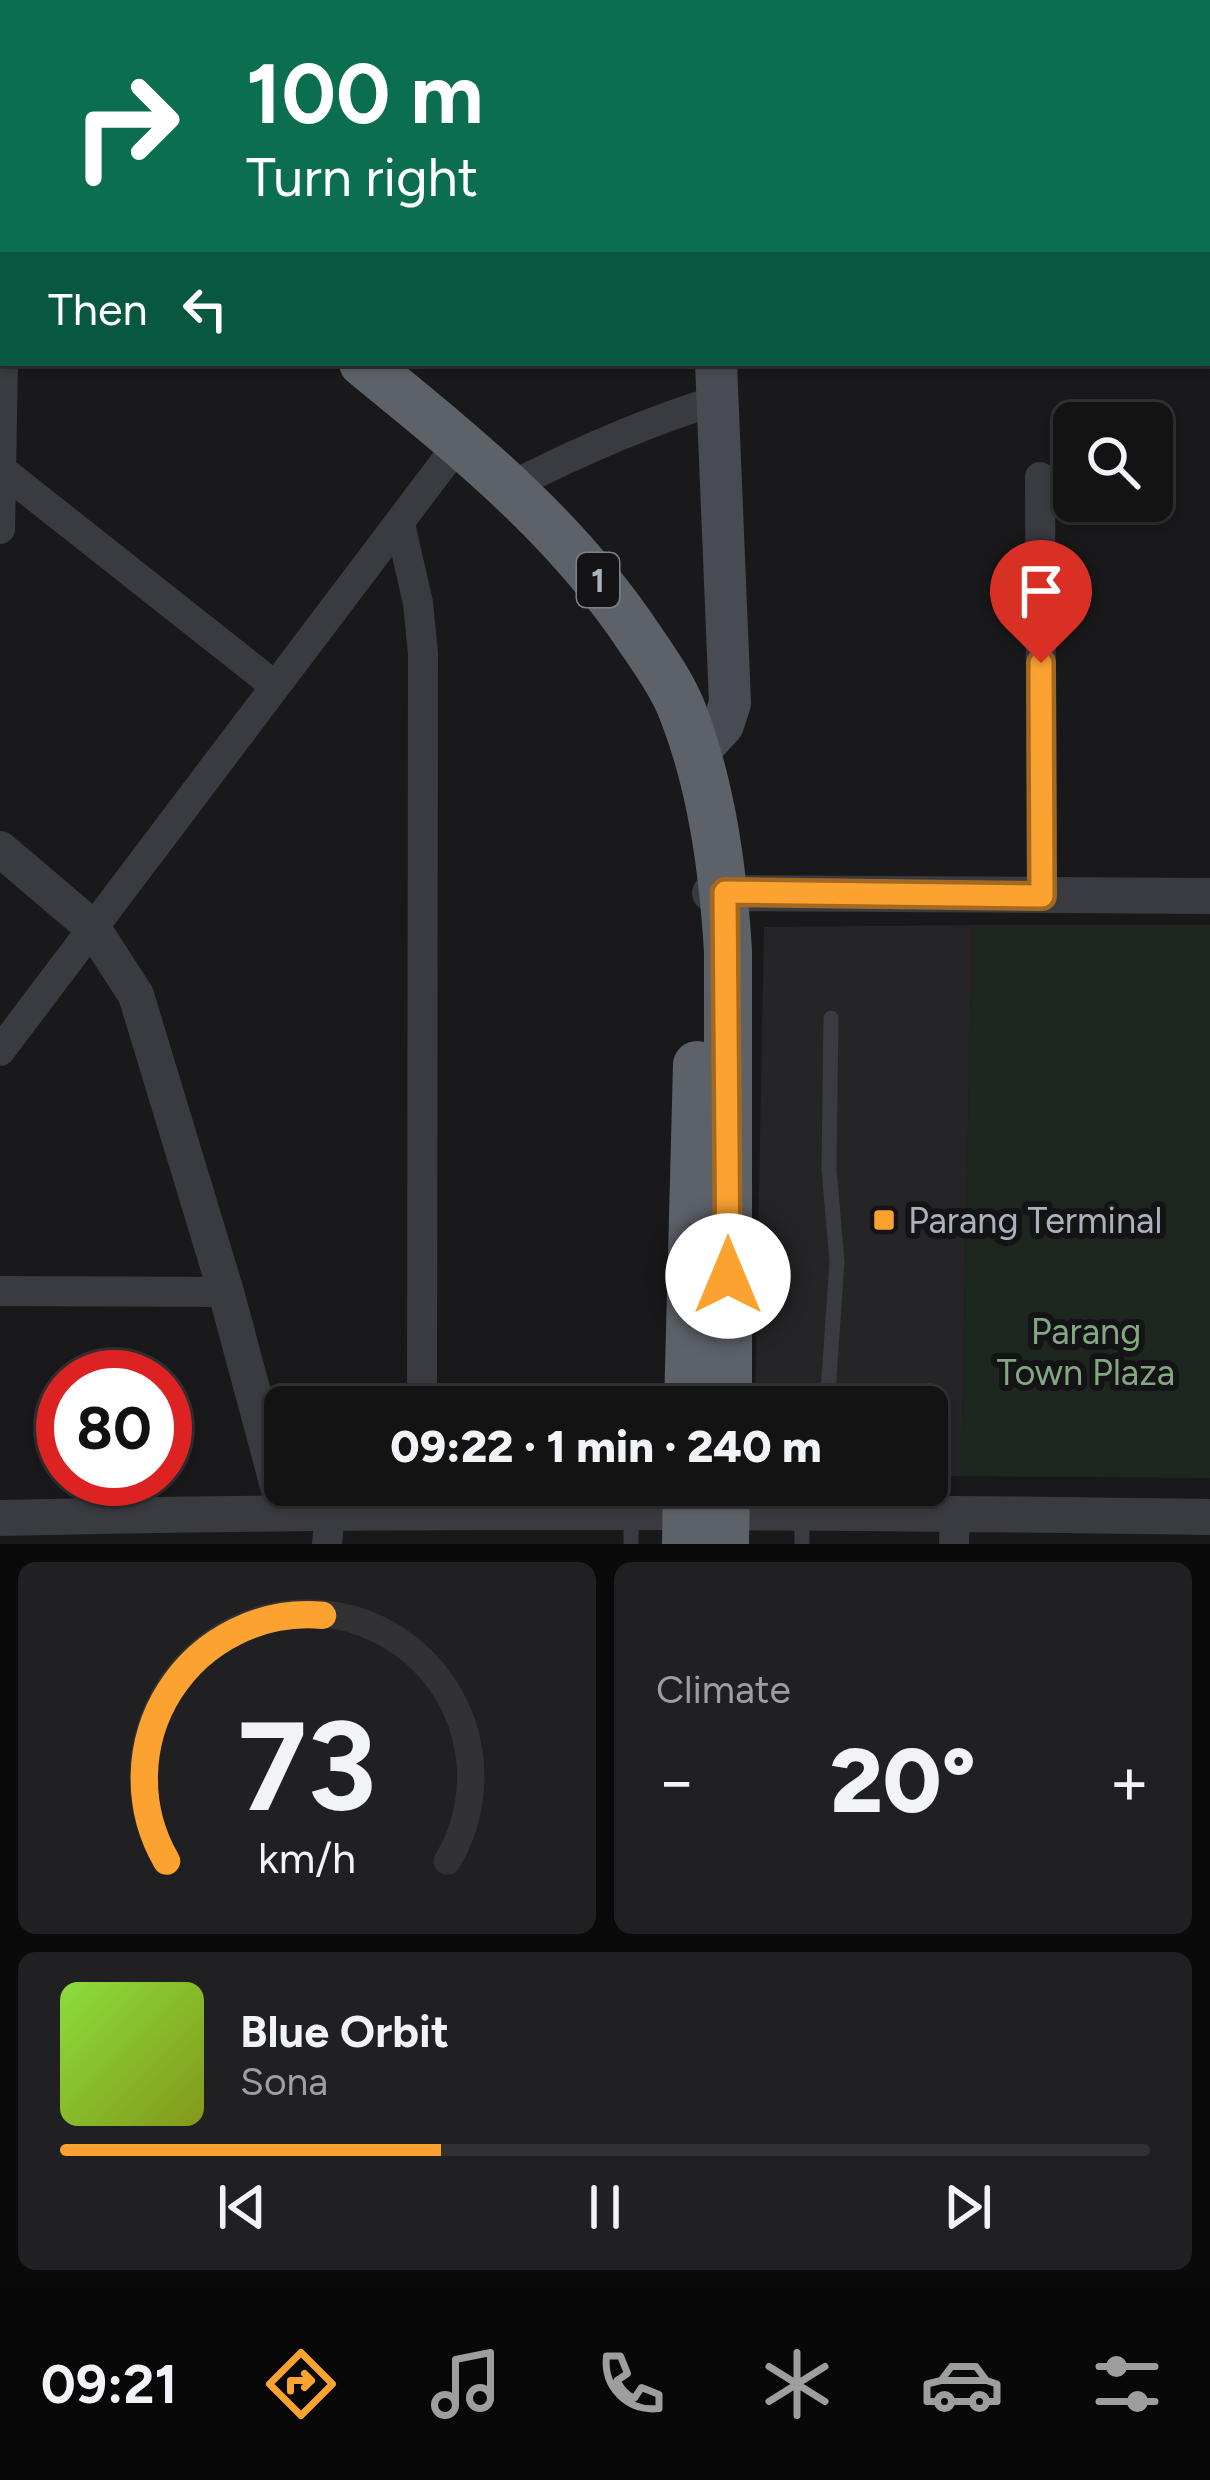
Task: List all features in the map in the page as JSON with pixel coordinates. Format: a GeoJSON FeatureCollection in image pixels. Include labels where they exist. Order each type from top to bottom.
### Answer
{"type":"FeatureCollection","features":[{"type":"Feature","properties":{"kind":"highway","name":"1"},"geometry":{"type":"LineString","coordinates":[[367,366],[511,486],[579,555],[624,614],[680,704],[698,753],[712,817],[729,1014],[728,1386]]}},
{"type":"Feature","properties":{"kind":"highway","name":"1"},"geometry":{"type":"LineString","coordinates":[[689,1386],[700,964],[718,885]]}},
{"type":"Feature","properties":{"kind":"main road"},"geometry":{"type":"LineString","coordinates":[[698,753],[723,725],[730,703],[715,382]]}},
{"type":"Feature","properties":{"kind":"street"},"geometry":{"type":"LineString","coordinates":[[0,529],[3,366]]}},
{"type":"Feature","properties":{"kind":"street"},"geometry":{"type":"LineString","coordinates":[[511,486],[715,382]]}},
{"type":"Feature","properties":{"kind":"street"},"geometry":{"type":"LineString","coordinates":[[0,1051],[460,442]]}},
{"type":"Feature","properties":{"kind":"street"},"geometry":{"type":"LineString","coordinates":[[3,471],[275,686]]}},
{"type":"Feature","properties":{"kind":"street"},"geometry":{"type":"LineString","coordinates":[[1040,476],[1042,896]]}},
{"type":"Feature","properties":{"kind":"street"},"geometry":{"type":"LineString","coordinates":[[400,524],[418,603],[423,654],[422,1386]]}},
{"type":"Feature","properties":{"kind":"street"},"geometry":{"type":"LineString","coordinates":[[0,849],[92,927],[136,995],[226,1292],[285,1512]]}},
{"type":"Feature","properties":{"kind":"street"},"geometry":{"type":"LineString","coordinates":[[718,885],[1042,896],[1210,896]]}},
{"type":"Feature","properties":{"kind":"street"},"geometry":{"type":"LineString","coordinates":[[0,1291],[226,1292]]}},
{"type":"Feature","properties":{"kind":"street"},"geometry":{"type":"LineString","coordinates":[[0,1518],[285,1512],[328,1528],[402,1506]]}},
{"type":"Feature","properties":{"kind":"street"},"geometry":{"type":"LineString","coordinates":[[467,1506],[631,1528],[706,1513],[811,1513],[955,1529],[1210,1517]]}},
{"type":"Feature","properties":{"kind":"lane"},"geometry":{"type":"LineString","coordinates":[[828,1386],[837,1262],[829,1168],[831,1018]]}},
{"type":"Feature","properties":{"kind":"shaded area"},"geometry":{"type":"Polygon","coordinates":[[[972,925],[961,1476],[948,1476],[948,1386],[755,1386],[764,927],[972,925]]]}},
{"type":"Feature","properties":{"kind":"green space","name":"Parang Town Plaza"},"geometry":{"type":"Polygon","coordinates":[[[972,925],[1210,925],[1210,1478],[961,1476],[972,925]]]}},
{"type":"Feature","properties":{"kind":"place","name":"Parang Terminal"},"geometry":{"type":"Point","coordinates":[884,1220]}},
{"type":"Feature","properties":{"kind":"route"},"geometry":{"type":"LineString","coordinates":[[728,1276],[725,892],[1042,896],[1041,663]]}}]}
